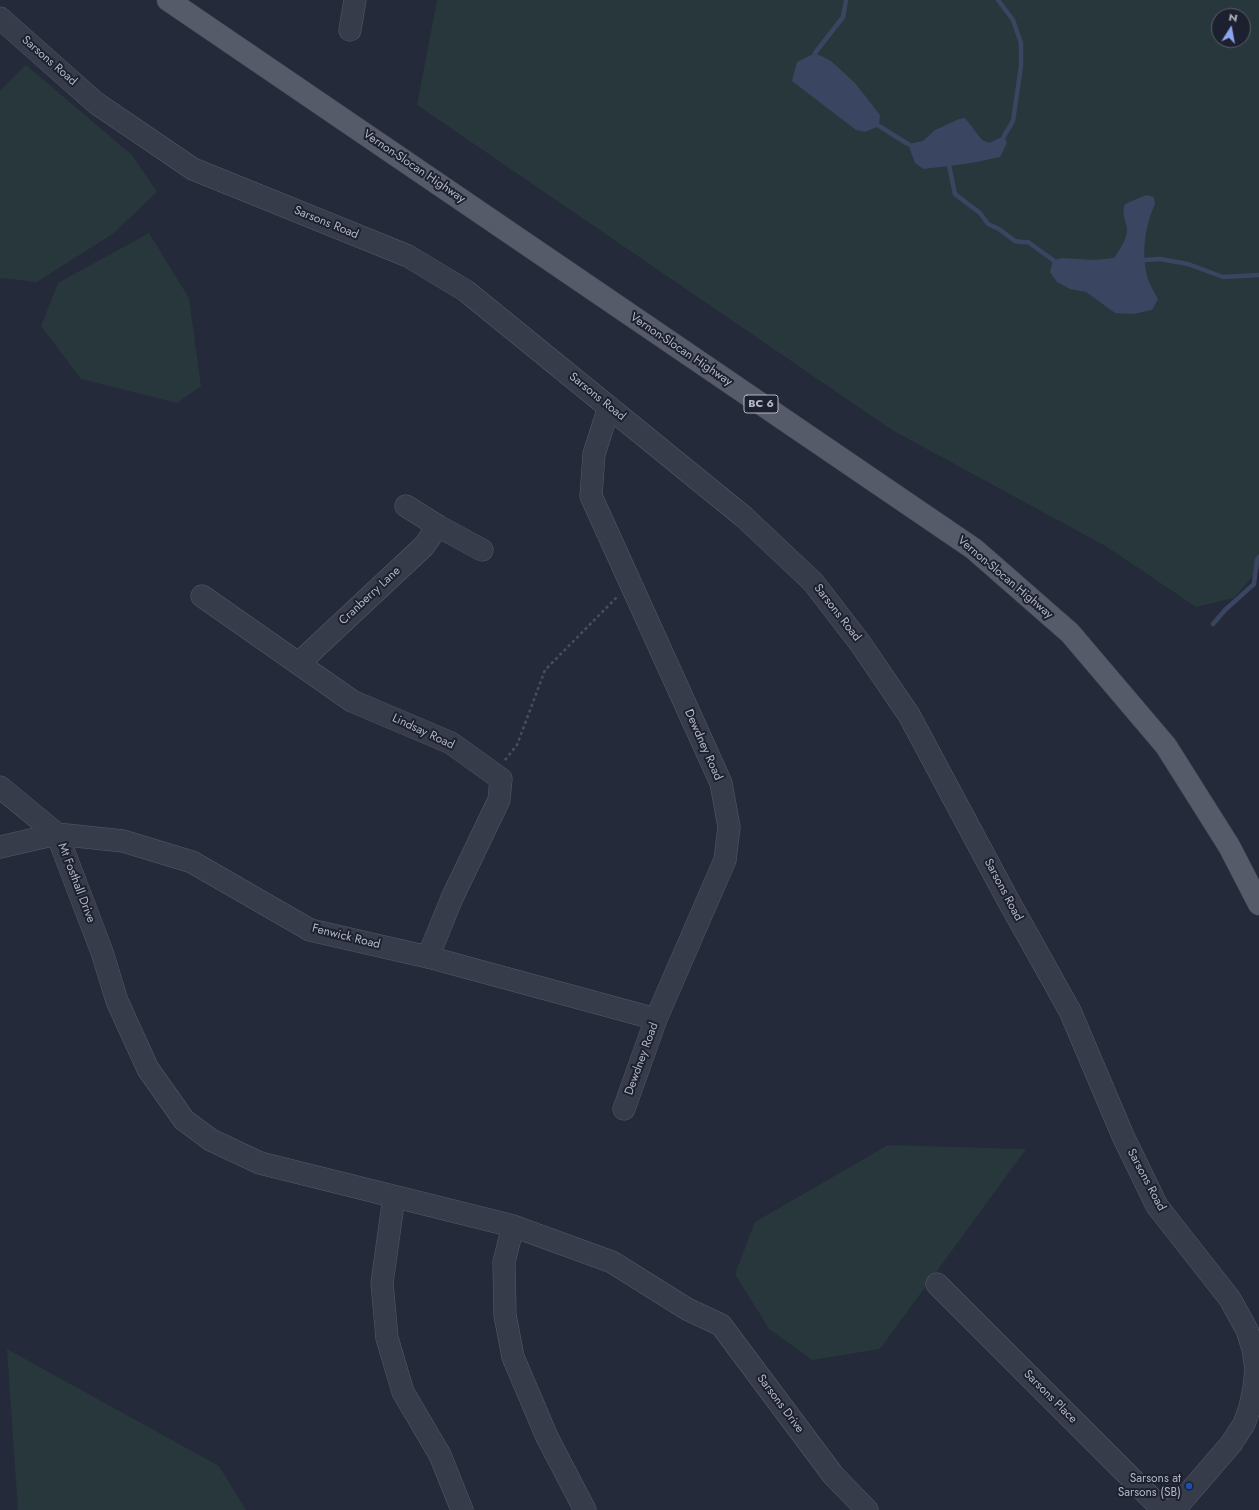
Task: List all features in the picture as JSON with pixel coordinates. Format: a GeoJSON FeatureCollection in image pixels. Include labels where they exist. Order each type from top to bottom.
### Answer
{"type":"FeatureCollection","features":[{"type":"Feature","properties":{"kind":"main road","name":"Vernon-Slocan Highway"},"geometry":{"type":"LineString","coordinates":[[168,0],[974,549],[1070,633],[1166,746],[1230,846],[1259,904]]}},
{"type":"Feature","properties":{"kind":"street"},"geometry":{"type":"LineString","coordinates":[[350,30],[355,0]]}},
{"type":"Feature","properties":{"kind":"street","name":"Sarsons Road"},"geometry":{"type":"LineString","coordinates":[[0,18],[96,103],[193,169],[408,256],[466,291],[744,517],[813,582],[860,643],[909,715],[1008,900],[1070,1011],[1123,1136],[1157,1206],[1253,1328],[1253,1349],[1256,1369],[1250,1407],[1244,1424],[1231,1444],[1174,1510]]}},
{"type":"Feature","properties":{"kind":"street","name":"Dewdney Road"},"geometry":{"type":"LineString","coordinates":[[609,407],[594,454],[591,496],[721,783],[729,827],[725,860],[656,1019],[624,1108]]}},
{"type":"Feature","properties":{"kind":"street"},"geometry":{"type":"LineString","coordinates":[[406,506],[438,526],[482,550]]}},
{"type":"Feature","properties":{"kind":"street","name":"Cranberry Lane"},"geometry":{"type":"LineString","coordinates":[[299,663],[424,546],[438,526]]}},
{"type":"Feature","properties":{"kind":"street","name":"Lindsay Road"},"geometry":{"type":"LineString","coordinates":[[202,596],[352,701],[451,743],[501,780]]}},
{"type":"Feature","properties":{"kind":"street"},"geometry":{"type":"LineString","coordinates":[[428,957],[452,898],[500,800],[501,780]]}},
{"type":"Feature","properties":{"kind":"street","name":"Mt Fosthall Drive"},"geometry":{"type":"LineString","coordinates":[[0,787],[57,834],[102,952],[118,1001],[148,1069],[184,1120],[212,1140],[260,1163],[394,1197]]}},
{"type":"Feature","properties":{"kind":"street","name":"Fenwick Road"},"geometry":{"type":"LineString","coordinates":[[0,847],[57,834],[123,841],[192,862],[310,930],[428,957],[656,1019]]}},
{"type":"Feature","properties":{"kind":"street"},"geometry":{"type":"LineString","coordinates":[[394,1197],[382,1283],[387,1338],[403,1392],[440,1455],[462,1510]]}},
{"type":"Feature","properties":{"kind":"street","name":"Sarsons Drive"},"geometry":{"type":"LineString","coordinates":[[394,1197],[513,1226],[612,1262],[687,1308],[721,1325],[833,1476],[867,1510]]}},
{"type":"Feature","properties":{"kind":"street"},"geometry":{"type":"LineString","coordinates":[[513,1226],[504,1262],[505,1315],[513,1357],[547,1437],[585,1510]]}},
{"type":"Feature","properties":{"kind":"street","name":"Sarsons Place"},"geometry":{"type":"LineString","coordinates":[[937,1284],[1163,1510]]}},
{"type":"Feature","properties":{"kind":"path"},"geometry":{"type":"LineString","coordinates":[[501,780],[503,763],[517,745],[545,670],[630,583]]}},
{"type":"Feature","properties":{"kind":"shaded area"},"geometry":{"type":"Polygon","coordinates":[[[437,0],[1259,0],[1259,569],[1234,598],[1196,607],[1107,547],[892,430],[417,105],[437,0]]]}},
{"type":"Feature","properties":{"kind":"shaded area"},"geometry":{"type":"Polygon","coordinates":[[[26,65],[132,155],[157,192],[114,233],[37,282],[0,278],[0,91],[26,65]]]}},
{"type":"Feature","properties":{"kind":"shaded area"},"geometry":{"type":"Polygon","coordinates":[[[149,233],[189,298],[201,386],[177,403],[81,379],[41,326],[58,283],[149,233]]]}},
{"type":"Feature","properties":{"kind":"shaded area"},"geometry":{"type":"Polygon","coordinates":[[[888,1145],[1026,1149],[880,1349],[812,1360],[769,1329],[735,1274],[755,1222],[888,1145]]]}},
{"type":"Feature","properties":{"kind":"shaded area"},"geometry":{"type":"Polygon","coordinates":[[[7,1349],[219,1466],[246,1510],[18,1510],[7,1349]]]}},
{"type":"Feature","properties":{"kind":"water"},"geometry":{"type":"Polygon","coordinates":[[[815,53],[831,61],[855,83],[880,115],[879,126],[865,132],[856,130],[792,81],[797,62],[815,53]]]}},
{"type":"Feature","properties":{"kind":"water"},"geometry":{"type":"Polygon","coordinates":[[[965,118],[982,140],[989,143],[1004,136],[1007,143],[1000,157],[972,163],[924,169],[915,163],[908,144],[923,141],[935,130],[959,119],[965,118]]]}},
{"type":"Feature","properties":{"kind":"water"},"geometry":{"type":"Polygon","coordinates":[[[1146,195],[1154,197],[1155,204],[1146,230],[1144,248],[1147,276],[1158,299],[1152,310],[1133,314],[1115,313],[1086,292],[1070,289],[1057,282],[1050,272],[1053,260],[1063,258],[1095,260],[1114,258],[1127,233],[1124,215],[1125,204],[1146,195]]]}},
{"type":"Feature","properties":{"kind":"waterway"},"geometry":{"type":"LineString","coordinates":[[815,53],[843,17],[846,0]]}},
{"type":"Feature","properties":{"kind":"waterway"},"geometry":{"type":"LineString","coordinates":[[998,0],[1013,20],[1021,43],[1021,66],[1013,121],[1004,136]]}},
{"type":"Feature","properties":{"kind":"waterway"},"geometry":{"type":"LineString","coordinates":[[879,126],[908,144]]}},
{"type":"Feature","properties":{"kind":"waterway"},"geometry":{"type":"LineString","coordinates":[[949,165],[955,194],[980,213],[988,224],[999,229],[1015,241],[1028,242],[1053,260]]}},
{"type":"Feature","properties":{"kind":"waterway"},"geometry":{"type":"LineString","coordinates":[[1144,260],[1160,259],[1188,264],[1223,277],[1259,275]]}},
{"type":"Feature","properties":{"kind":"waterway"},"geometry":{"type":"LineString","coordinates":[[1213,624],[1225,610],[1254,584],[1257,560],[1259,557]]}},
{"type":"Feature","properties":{"kind":"place","name":"Sarsons at Sarsons (SB)"},"geometry":{"type":"Point","coordinates":[1189,1486]}}]}
